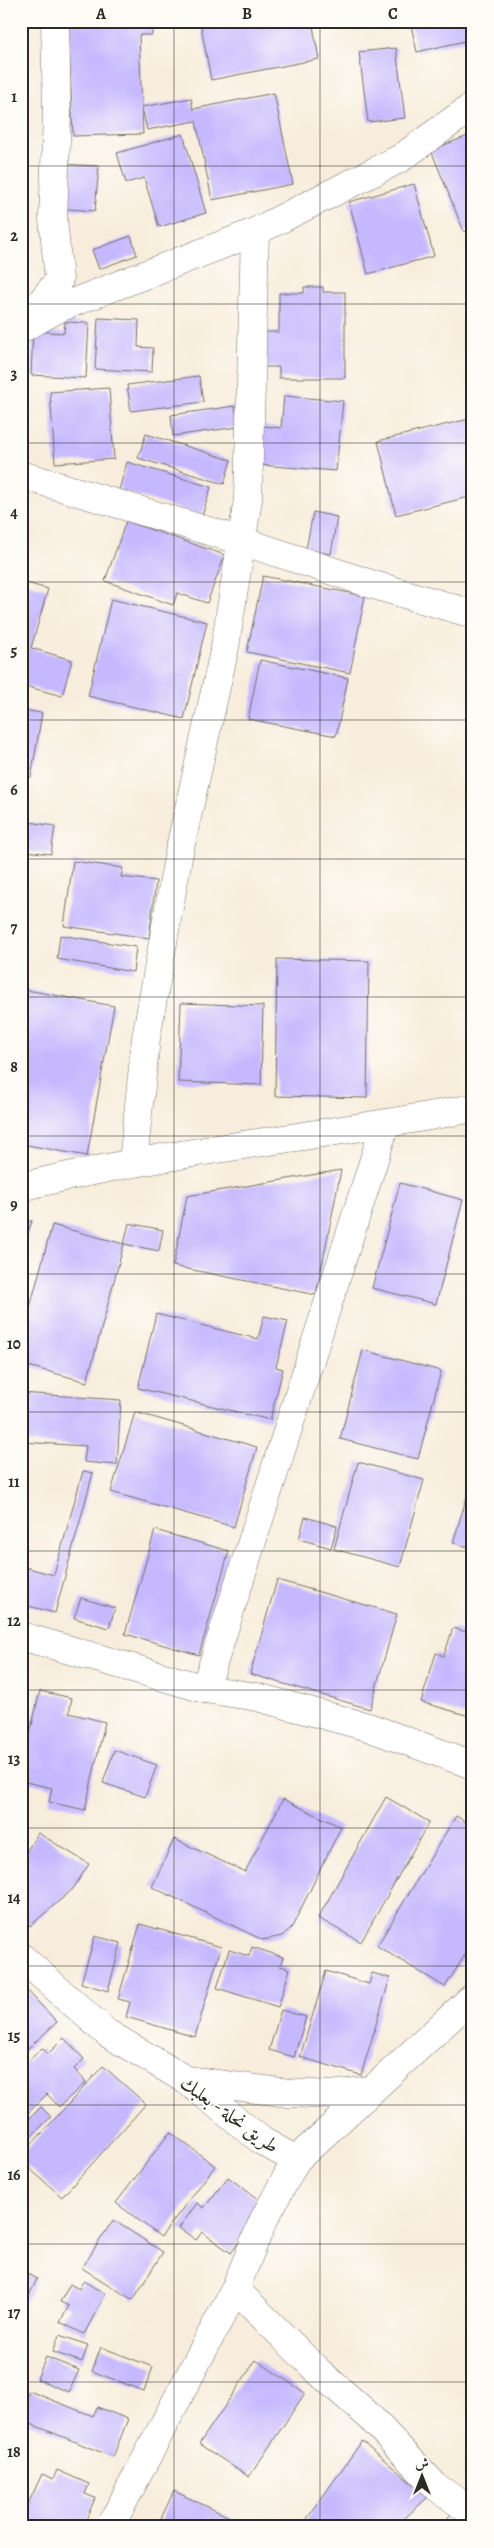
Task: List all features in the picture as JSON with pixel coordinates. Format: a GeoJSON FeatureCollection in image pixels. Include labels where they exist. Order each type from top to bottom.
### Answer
{"type":"FeatureCollection","features":[{"type":"Feature","properties":{"kind":"street"},"geometry":{"type":"LineString","coordinates":[[21,328],[59,280],[53,219],[57,115],[55,21]]}},
{"type":"Feature","properties":{"kind":"street"},"geometry":{"type":"LineString","coordinates":[[21,328],[59,308],[255,232],[401,158],[473,106]]}},
{"type":"Feature","properties":{"kind":"street"},"geometry":{"type":"LineString","coordinates":[[133,1162],[146,1038],[178,857],[225,647],[248,499],[255,232]]}},
{"type":"Feature","properties":{"kind":"street"},"geometry":{"type":"LineString","coordinates":[[21,475],[242,541],[374,585],[473,614]]}},
{"type":"Feature","properties":{"kind":"street"},"geometry":{"type":"LineString","coordinates":[[21,1186],[133,1162],[385,1125],[473,1108]]}},
{"type":"Feature","properties":{"kind":"street"},"geometry":{"type":"LineString","coordinates":[[205,1689],[385,1125]]}},
{"type":"Feature","properties":{"kind":"street"},"geometry":{"type":"LineString","coordinates":[[21,1636],[205,1689],[257,1697],[368,1727],[473,1766]]}},
{"type":"Feature","properties":{"kind":"street","name":"طريق نحلة - بعلبك"},"geometry":{"type":"LineString","coordinates":[[21,1957],[107,2033],[186,2080],[262,2141],[296,2160],[473,1997]]}},
{"type":"Feature","properties":{"kind":"street"},"geometry":{"type":"LineString","coordinates":[[186,2080],[332,2095],[371,2090]]}},
{"type":"Feature","properties":{"kind":"street"},"geometry":{"type":"LineString","coordinates":[[110,2527],[234,2289],[263,2221],[296,2160]]}},
{"type":"Feature","properties":{"kind":"street"},"geometry":{"type":"LineString","coordinates":[[234,2289],[319,2372],[369,2416],[435,2486],[473,2513]]}},
{"type":"Feature","properties":{"kind":"building"},"geometry":{"type":"Polygon","coordinates":[[[68,21],[152,21],[152,35],[139,35],[142,107],[191,98],[193,109],[274,93],[293,184],[212,200],[196,121],[147,130],[142,108],[143,134],[73,136],[68,21]]]}},
{"type":"Feature","properties":{"kind":"building"},"geometry":{"type":"Polygon","coordinates":[[[200,21],[312,21],[319,59],[211,80],[200,21]]]}},
{"type":"Feature","properties":{"kind":"building"},"geometry":{"type":"Polygon","coordinates":[[[388,21],[407,21],[407,22],[389,26],[388,21]]]}},
{"type":"Feature","properties":{"kind":"building"},"geometry":{"type":"Polygon","coordinates":[[[410,21],[465,21],[469,40],[417,52],[410,21]]]}},
{"type":"Feature","properties":{"kind":"building"},"geometry":{"type":"Polygon","coordinates":[[[396,48],[405,118],[368,122],[359,52],[396,48]]]}},
{"type":"Feature","properties":{"kind":"building"},"geometry":{"type":"Polygon","coordinates":[[[183,134],[206,213],[159,227],[144,178],[126,183],[117,153],[183,134]]]}},
{"type":"Feature","properties":{"kind":"building"},"geometry":{"type":"Polygon","coordinates":[[[473,134],[473,229],[464,232],[431,150],[473,134]]]}},
{"type":"Feature","properties":{"kind":"building"},"geometry":{"type":"Polygon","coordinates":[[[59,164],[99,166],[95,211],[57,208],[59,164]]]}},
{"type":"Feature","properties":{"kind":"building"},"geometry":{"type":"Polygon","coordinates":[[[414,184],[434,256],[368,274],[349,202],[414,184]]]}},
{"type":"Feature","properties":{"kind":"building"},"geometry":{"type":"Polygon","coordinates":[[[131,236],[137,255],[99,269],[92,250],[131,236]]]}},
{"type":"Feature","properties":{"kind":"building"},"geometry":{"type":"Polygon","coordinates":[[[304,287],[323,287],[323,292],[345,292],[345,378],[279,378],[279,367],[263,367],[263,332],[279,332],[279,293],[304,293],[304,287]]]}},
{"type":"Feature","properties":{"kind":"building"},"geometry":{"type":"Polygon","coordinates":[[[98,318],[139,320],[138,347],[153,348],[152,372],[95,369],[98,318]]]}},
{"type":"Feature","properties":{"kind":"building"},"geometry":{"type":"Polygon","coordinates":[[[65,322],[89,323],[86,378],[31,375],[33,331],[64,333],[65,322]]]}},
{"type":"Feature","properties":{"kind":"building"},"geometry":{"type":"Polygon","coordinates":[[[199,376],[203,402],[131,411],[127,385],[199,376]]]}},
{"type":"Feature","properties":{"kind":"building"},"geometry":{"type":"Polygon","coordinates":[[[109,388],[114,459],[55,463],[50,392],[109,388]]]}},
{"type":"Feature","properties":{"kind":"building"},"geometry":{"type":"Polygon","coordinates":[[[284,396],[343,401],[336,471],[260,465],[263,426],[281,428],[284,396]]]}},
{"type":"Feature","properties":{"kind":"building"},"geometry":{"type":"Polygon","coordinates":[[[235,406],[238,427],[173,436],[171,415],[235,406]]]}},
{"type":"Feature","properties":{"kind":"building"},"geometry":{"type":"Polygon","coordinates":[[[473,418],[473,496],[396,515],[378,441],[473,418]]]}},
{"type":"Feature","properties":{"kind":"building"},"geometry":{"type":"Polygon","coordinates":[[[146,434],[231,460],[224,484],[138,458],[146,434]]]}},
{"type":"Feature","properties":{"kind":"building"},"geometry":{"type":"Polygon","coordinates":[[[127,462],[211,487],[202,516],[119,490],[127,462]]]}},
{"type":"Feature","properties":{"kind":"building"},"geometry":{"type":"Polygon","coordinates":[[[313,512],[337,517],[331,554],[306,550],[313,512]]]}},
{"type":"Feature","properties":{"kind":"building"},"geometry":{"type":"Polygon","coordinates":[[[126,521],[225,555],[207,603],[177,593],[173,605],[105,581],[126,521]]]}},
{"type":"Feature","properties":{"kind":"building"},"geometry":{"type":"Polygon","coordinates":[[[263,576],[365,596],[350,673],[247,652],[263,576]]]}},
{"type":"Feature","properties":{"kind":"building"},"geometry":{"type":"Polygon","coordinates":[[[23,582],[48,589],[31,648],[72,660],[62,696],[21,685],[21,590],[23,582]]]}},
{"type":"Feature","properties":{"kind":"building"},"geometry":{"type":"Polygon","coordinates":[[[111,599],[207,622],[184,719],[88,696],[111,599]]]}},
{"type":"Feature","properties":{"kind":"building"},"geometry":{"type":"Polygon","coordinates":[[[260,660],[348,678],[336,736],[248,719],[260,660]]]}},
{"type":"Feature","properties":{"kind":"building"},"geometry":{"type":"Polygon","coordinates":[[[21,710],[42,713],[31,777],[21,775],[21,710]]]}},
{"type":"Feature","properties":{"kind":"building"},"geometry":{"type":"Polygon","coordinates":[[[21,788],[28,789],[22,824],[21,824],[21,788]]]}},
{"type":"Feature","properties":{"kind":"building"},"geometry":{"type":"Polygon","coordinates":[[[29,822],[55,826],[51,854],[25,851],[29,822]]]}},
{"type":"Feature","properties":{"kind":"building"},"geometry":{"type":"Polygon","coordinates":[[[21,852],[28,854],[22,880],[21,880],[21,852]]]}},
{"type":"Feature","properties":{"kind":"building"},"geometry":{"type":"Polygon","coordinates":[[[73,861],[123,868],[121,877],[156,881],[149,938],[64,926],[73,861]]]}},
{"type":"Feature","properties":{"kind":"building"},"geometry":{"type":"Polygon","coordinates":[[[60,935],[136,947],[133,972],[57,959],[60,935]]]}},
{"type":"Feature","properties":{"kind":"building"},"geometry":{"type":"Polygon","coordinates":[[[277,959],[369,961],[367,1098],[275,1096],[277,959]]]}},
{"type":"Feature","properties":{"kind":"building"},"geometry":{"type":"Polygon","coordinates":[[[21,989],[114,1006],[87,1156],[21,1144],[21,989]]]}},
{"type":"Feature","properties":{"kind":"building"},"geometry":{"type":"Polygon","coordinates":[[[181,1003],[263,1006],[261,1085],[178,1082],[181,1003]]]}},
{"type":"Feature","properties":{"kind":"building"},"geometry":{"type":"Polygon","coordinates":[[[341,1170],[316,1295],[173,1266],[187,1196],[341,1170]]]}},
{"type":"Feature","properties":{"kind":"building"},"geometry":{"type":"Polygon","coordinates":[[[400,1183],[463,1200],[436,1304],[372,1288],[400,1183]]]}},
{"type":"Feature","properties":{"kind":"building"},"geometry":{"type":"Polygon","coordinates":[[[32,1221],[22,1250],[21,1250],[21,1222],[32,1221]]]}},
{"type":"Feature","properties":{"kind":"building"},"geometry":{"type":"Polygon","coordinates":[[[129,1223],[163,1230],[159,1251],[124,1244],[129,1223]]]}},
{"type":"Feature","properties":{"kind":"building"},"geometry":{"type":"Polygon","coordinates":[[[52,1225],[124,1244],[87,1382],[21,1364],[21,1341],[52,1225]]]}},
{"type":"Feature","properties":{"kind":"building"},"geometry":{"type":"Polygon","coordinates":[[[156,1314],[258,1339],[264,1316],[288,1321],[276,1367],[283,1369],[270,1420],[138,1388],[156,1314]]]}},
{"type":"Feature","properties":{"kind":"building"},"geometry":{"type":"Polygon","coordinates":[[[363,1350],[441,1371],[418,1459],[340,1439],[363,1350]]]}},
{"type":"Feature","properties":{"kind":"building"},"geometry":{"type":"Polygon","coordinates":[[[21,1393],[121,1400],[117,1465],[84,1462],[86,1446],[21,1442],[21,1393]]]}},
{"type":"Feature","properties":{"kind":"building"},"geometry":{"type":"Polygon","coordinates":[[[135,1412],[257,1447],[234,1527],[111,1492],[135,1412]]]}},
{"type":"Feature","properties":{"kind":"building"},"geometry":{"type":"Polygon","coordinates":[[[358,1462],[424,1480],[400,1567],[334,1549],[358,1462]]]}},
{"type":"Feature","properties":{"kind":"building"},"geometry":{"type":"Polygon","coordinates":[[[83,1471],[93,1473],[55,1613],[21,1604],[21,1566],[54,1575],[83,1471]]]}},
{"type":"Feature","properties":{"kind":"building"},"geometry":{"type":"Polygon","coordinates":[[[473,1479],[473,1548],[453,1543],[473,1479]]]}},
{"type":"Feature","properties":{"kind":"building"},"geometry":{"type":"Polygon","coordinates":[[[305,1517],[337,1526],[331,1548],[299,1539],[305,1517]]]}},
{"type":"Feature","properties":{"kind":"building"},"geometry":{"type":"Polygon","coordinates":[[[155,1530],[229,1551],[199,1655],[125,1634],[155,1530]]]}},
{"type":"Feature","properties":{"kind":"building"},"geometry":{"type":"Polygon","coordinates":[[[277,1580],[397,1614],[370,1709],[250,1674],[277,1580]]]}},
{"type":"Feature","properties":{"kind":"building"},"geometry":{"type":"Polygon","coordinates":[[[81,1598],[115,1608],[109,1628],[74,1618],[81,1598]]]}},
{"type":"Feature","properties":{"kind":"building"},"geometry":{"type":"Polygon","coordinates":[[[453,1628],[473,1634],[473,1717],[421,1702],[436,1653],[444,1656],[453,1628]]]}},
{"type":"Feature","properties":{"kind":"building"},"geometry":{"type":"Polygon","coordinates":[[[40,1691],[72,1698],[69,1713],[105,1722],[85,1810],[49,1802],[52,1788],[21,1781],[21,1771],[40,1691]]]}},
{"type":"Feature","properties":{"kind":"building"},"geometry":{"type":"Polygon","coordinates":[[[114,1750],[157,1765],[145,1797],[103,1783],[114,1750]]]}},
{"type":"Feature","properties":{"kind":"building"},"geometry":{"type":"Polygon","coordinates":[[[386,1797],[429,1822],[361,1942],[318,1918],[386,1797]]]}},
{"type":"Feature","properties":{"kind":"building"},"geometry":{"type":"Polygon","coordinates":[[[283,1799],[341,1827],[292,1927],[282,1936],[263,1940],[152,1887],[174,1839],[245,1872],[283,1799]]]}},
{"type":"Feature","properties":{"kind":"building"},"geometry":{"type":"Polygon","coordinates":[[[456,1816],[473,1826],[473,1942],[445,1987],[377,1946],[456,1816]]]}},
{"type":"Feature","properties":{"kind":"building"},"geometry":{"type":"Polygon","coordinates":[[[38,1833],[89,1864],[73,1889],[30,1926],[21,1918],[21,1856],[23,1857],[38,1833]]]}},
{"type":"Feature","properties":{"kind":"building"},"geometry":{"type":"Polygon","coordinates":[[[140,1924],[221,1947],[195,2037],[126,2017],[130,2002],[118,1999],[140,1924]]]}},
{"type":"Feature","properties":{"kind":"building"},"geometry":{"type":"Polygon","coordinates":[[[95,1936],[121,1943],[108,1991],[81,1983],[95,1936]]]}},
{"type":"Feature","properties":{"kind":"building"},"geometry":{"type":"Polygon","coordinates":[[[252,1947],[283,1957],[280,1966],[290,1969],[278,2007],[217,1988],[229,1950],[249,1956],[252,1947]]]}},
{"type":"Feature","properties":{"kind":"building"},"geometry":{"type":"Polygon","coordinates":[[[326,1971],[369,1984],[372,1973],[390,1978],[361,2075],[300,2057],[326,1971]]]}},
{"type":"Feature","properties":{"kind":"building"},"geometry":{"type":"Polygon","coordinates":[[[21,1984],[57,2022],[21,2055],[21,1984]]]}},
{"type":"Feature","properties":{"kind":"building"},"geometry":{"type":"Polygon","coordinates":[[[281,2010],[306,2017],[294,2057],[269,2050],[281,2010]]]}},
{"type":"Feature","properties":{"kind":"building"},"geometry":{"type":"Polygon","coordinates":[[[64,2038],[84,2059],[74,2069],[86,2082],[59,2107],[47,2094],[27,2114],[21,2108],[21,2079],[23,2077],[21,2068],[42,2048],[48,2054],[64,2038]]]}},
{"type":"Feature","properties":{"kind":"building"},"geometry":{"type":"Polygon","coordinates":[[[103,2066],[146,2104],[62,2197],[21,2161],[21,2156],[103,2066]]]}},
{"type":"Feature","properties":{"kind":"building"},"geometry":{"type":"Polygon","coordinates":[[[41,2107],[51,2117],[21,2146],[21,2111],[29,2119],[41,2107]]]}},
{"type":"Feature","properties":{"kind":"building"},"geometry":{"type":"Polygon","coordinates":[[[170,2132],[215,2166],[161,2237],[116,2203],[170,2132]]]}},
{"type":"Feature","properties":{"kind":"building"},"geometry":{"type":"Polygon","coordinates":[[[228,2177],[266,2205],[231,2253],[202,2232],[196,2240],[179,2228],[197,2203],[204,2208],[228,2177]]]}},
{"type":"Feature","properties":{"kind":"building"},"geometry":{"type":"Polygon","coordinates":[[[113,2220],[163,2252],[133,2300],[82,2268],[113,2220]]]}},
{"type":"Feature","properties":{"kind":"building"},"geometry":{"type":"Polygon","coordinates":[[[21,2271],[37,2279],[21,2312],[21,2271]]]}},
{"type":"Feature","properties":{"kind":"building"},"geometry":{"type":"Polygon","coordinates":[[[83,2281],[106,2294],[84,2334],[60,2322],[69,2306],[60,2302],[70,2284],[79,2289],[83,2281]]]}},
{"type":"Feature","properties":{"kind":"building"},"geometry":{"type":"Polygon","coordinates":[[[59,2335],[88,2345],[82,2362],[53,2352],[59,2335]]]}},
{"type":"Feature","properties":{"kind":"building"},"geometry":{"type":"Polygon","coordinates":[[[101,2347],[153,2367],[144,2391],[92,2371],[101,2347]]]}},
{"type":"Feature","properties":{"kind":"building"},"geometry":{"type":"Polygon","coordinates":[[[46,2357],[79,2370],[69,2392],[37,2379],[46,2357]]]}},
{"type":"Feature","properties":{"kind":"building"},"geometry":{"type":"Polygon","coordinates":[[[256,2360],[305,2393],[249,2477],[199,2444],[256,2360]]]}},
{"type":"Feature","properties":{"kind":"building"},"geometry":{"type":"Polygon","coordinates":[[[29,2391],[93,2416],[97,2407],[128,2419],[113,2457],[21,2420],[21,2409],[29,2391]]]}},
{"type":"Feature","properties":{"kind":"building"},"geometry":{"type":"Polygon","coordinates":[[[362,2441],[428,2497],[395,2527],[307,2527],[304,2523],[362,2441]]]}},
{"type":"Feature","properties":{"kind":"building"},"geometry":{"type":"Polygon","coordinates":[[[57,2470],[89,2484],[85,2494],[95,2498],[83,2527],[21,2527],[21,2519],[42,2474],[53,2479],[57,2470]]]}},
{"type":"Feature","properties":{"kind":"building"},"geometry":{"type":"Polygon","coordinates":[[[174,2491],[242,2523],[240,2527],[157,2527],[174,2491]]]}},
{"type":"Feature","properties":{"kind":"building"},"geometry":{"type":"Polygon","coordinates":[[[454,2510],[473,2524],[473,2527],[441,2527],[454,2510]]]}}]}
